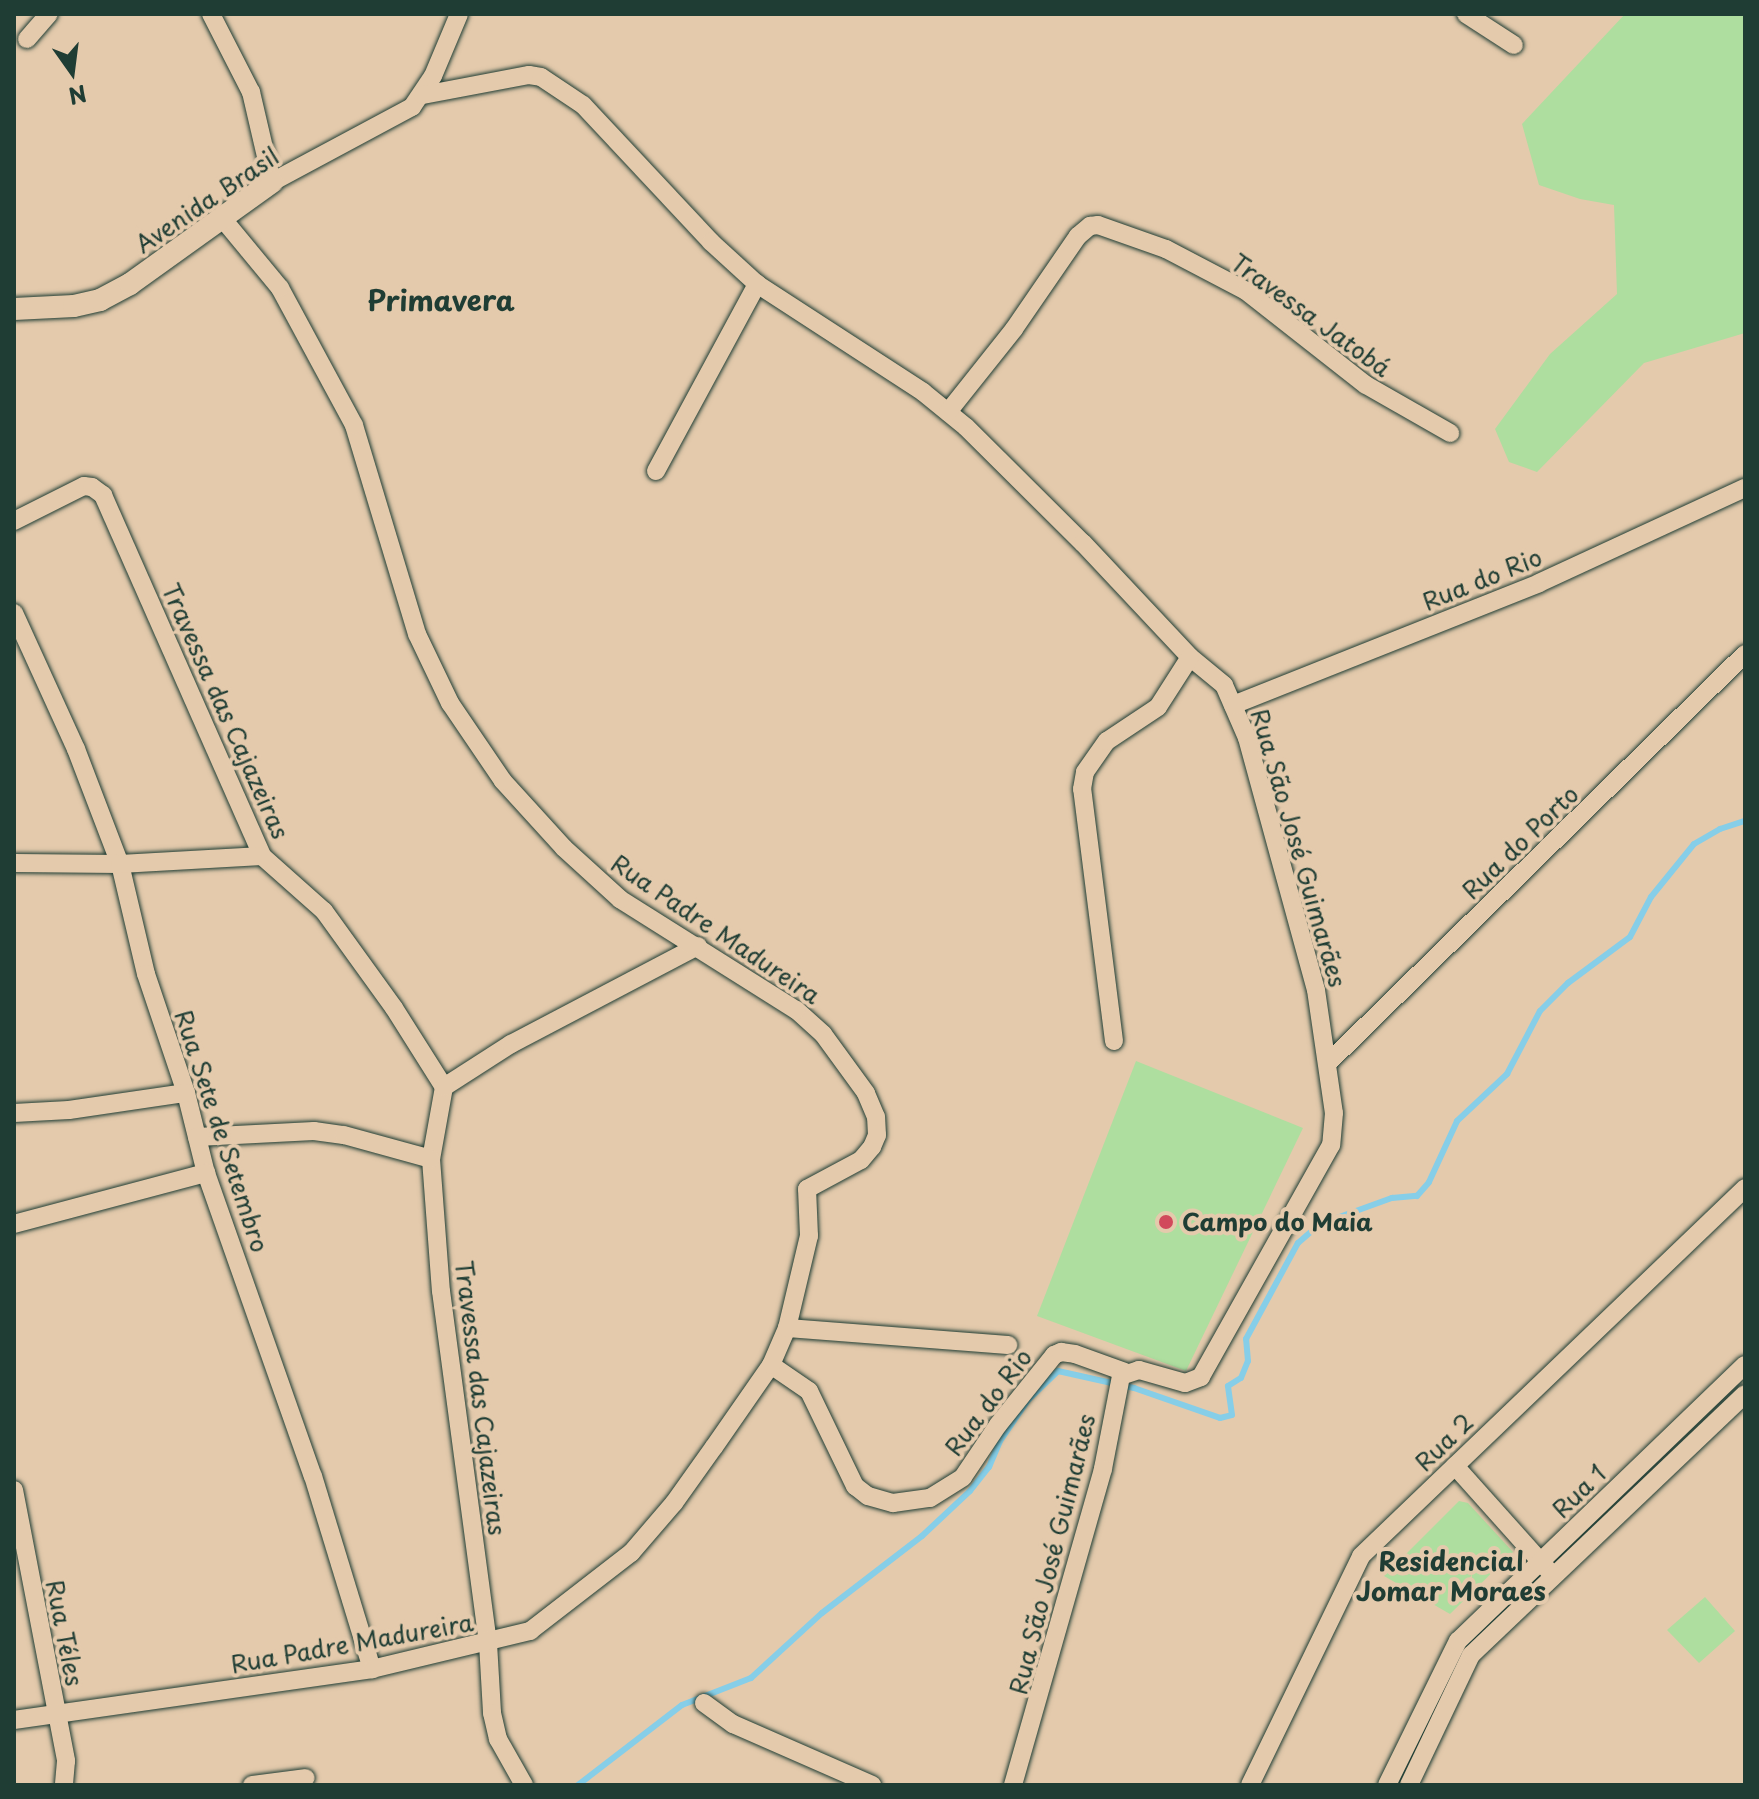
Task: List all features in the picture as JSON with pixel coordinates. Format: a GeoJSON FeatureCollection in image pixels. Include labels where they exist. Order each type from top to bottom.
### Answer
{"type":"FeatureCollection","features":[{"type":"Feature","properties":{"kind":"street"},"geometry":{"type":"LineString","coordinates":[[27,39],[49,14]]}},
{"type":"Feature","properties":{"kind":"street"},"geometry":{"type":"LineString","coordinates":[[211,14],[251,92],[272,182]]}},
{"type":"Feature","properties":{"kind":"street","name":"Avenida Brasil"},"geometry":{"type":"LineString","coordinates":[[14,309],[74,306],[100,300],[130,284],[272,182],[392,120],[423,95],[459,14]]}},
{"type":"Feature","properties":{"kind":"street"},"geometry":{"type":"LineString","coordinates":[[1466,14],[1514,45]]}},
{"type":"Feature","properties":{"kind":"street","name":"Rua São José Guimarães"},"geometry":{"type":"LineString","coordinates":[[423,95],[529,75],[541,77],[583,105],[711,242],[757,284],[948,412],[1031,490],[1190,657],[1224,685],[1247,738],[1316,990],[1334,1113],[1331,1145],[1204,1373],[1185,1383],[1139,1370],[1120,1384],[1103,1469],[1013,1785]]}},
{"type":"Feature","properties":{"kind":"street","name":"Rua Padre Madureira"},"geometry":{"type":"LineString","coordinates":[[14,1720],[372,1669],[530,1631],[631,1553],[674,1503],[771,1365],[787,1328],[809,1236],[805,1193],[820,1179],[861,1160],[877,1135],[876,1117],[866,1093],[823,1034],[796,1010],[620,899],[564,848],[503,781],[450,703],[417,634],[354,425],[280,288],[222,218]]}},
{"type":"Feature","properties":{"kind":"street","name":"Travessa Jatobá"},"geometry":{"type":"LineString","coordinates":[[948,412],[1014,329],[1078,236],[1090,226],[1098,225],[1166,249],[1246,291],[1366,385],[1450,433]]}},
{"type":"Feature","properties":{"kind":"street"},"geometry":{"type":"LineString","coordinates":[[656,471],[757,284]]}},
{"type":"Feature","properties":{"kind":"street","name":"Travessa das Cajazeiras"},"geometry":{"type":"LineString","coordinates":[[14,521],[84,486],[92,487],[103,495],[262,856],[324,911],[394,1008],[444,1087],[431,1159],[441,1291],[488,1643],[492,1713],[498,1739],[524,1785]]}},
{"type":"Feature","properties":{"kind":"street","name":"Rua do Rio"},"geometry":{"type":"LineString","coordinates":[[1233,705],[1539,583],[1745,488]]}},
{"type":"Feature","properties":{"kind":"street","name":"Rua Sete de Setembro"},"geometry":{"type":"LineString","coordinates":[[14,613],[76,749],[120,864],[146,974],[186,1093],[206,1173],[313,1476],[372,1669]]}},
{"type":"Feature","properties":{"kind":"street","name":"Rua do Porto"},"geometry":{"type":"LineString","coordinates":[[1328,1063],[1745,654]]}},
{"type":"Feature","properties":{"kind":"street"},"geometry":{"type":"LineString","coordinates":[[1114,1041],[1082,789],[1085,772],[1107,741],[1158,707],[1190,657]]}},
{"type":"Feature","properties":{"kind":"street"},"geometry":{"type":"LineString","coordinates":[[14,863],[120,864],[262,856]]}},
{"type":"Feature","properties":{"kind":"street"},"geometry":{"type":"LineString","coordinates":[[444,1087],[511,1044],[698,946]]}},
{"type":"Feature","properties":{"kind":"street"},"geometry":{"type":"LineString","coordinates":[[14,1113],[69,1110],[186,1093]]}},
{"type":"Feature","properties":{"kind":"street"},"geometry":{"type":"LineString","coordinates":[[197,1137],[314,1131],[344,1135],[431,1159]]}},
{"type":"Feature","properties":{"kind":"street"},"geometry":{"type":"LineString","coordinates":[[14,1224],[206,1173]]}},
{"type":"Feature","properties":{"kind":"street","name":"Rua 2"},"geometry":{"type":"LineString","coordinates":[[1250,1785],[1361,1556],[1745,1188]]}},
{"type":"Feature","properties":{"kind":"street"},"geometry":{"type":"LineString","coordinates":[[787,1328],[1008,1345]]}},
{"type":"Feature","properties":{"kind":"street","name":"Rua do Rio"},"geometry":{"type":"LineString","coordinates":[[771,1365],[809,1391],[855,1486],[868,1496],[893,1503],[930,1498],[963,1477],[998,1425],[1054,1355],[1061,1352],[1075,1354],[1120,1384]]}},
{"type":"Feature","properties":{"kind":"street","name":"Rua 1"},"geometry":{"type":"LineString","coordinates":[[1409,1785],[1471,1655],[1547,1568],[1745,1365]]}},
{"type":"Feature","properties":{"kind":"street","name":"Rua 1"},"geometry":{"type":"LineString","coordinates":[[1387,1785],[1458,1641],[1547,1568],[1745,1394]]}},
{"type":"Feature","properties":{"kind":"street"},"geometry":{"type":"LineString","coordinates":[[1455,1466],[1547,1568]]}},
{"type":"Feature","properties":{"kind":"street","name":"Rua Téles"},"geometry":{"type":"LineString","coordinates":[[14,1490],[66,1761],[64,1785]]}},
{"type":"Feature","properties":{"kind":"street"},"geometry":{"type":"LineString","coordinates":[[704,1703],[733,1724],[872,1785]]}},
{"type":"Feature","properties":{"kind":"street"},"geometry":{"type":"LineString","coordinates":[[252,1785],[306,1778]]}},
{"type":"Feature","properties":{"kind":"green space"},"geometry":{"type":"Polygon","coordinates":[[[1625,14],[1745,14],[1745,333],[1644,363],[1537,472],[1509,462],[1495,429],[1550,354],[1617,294],[1614,205],[1580,199],[1539,185],[1522,124],[1625,14]]]}},
{"type":"Feature","properties":{"kind":"green space","name":"Campo do Maia"},"geometry":{"type":"Polygon","coordinates":[[[1136,1061],[1303,1128],[1186,1371],[1037,1316],[1136,1061]]]}},
{"type":"Feature","properties":{"kind":"green space"},"geometry":{"type":"Polygon","coordinates":[[[1459,1501],[1468,1503],[1513,1552],[1450,1614],[1384,1576],[1459,1501]]]}},
{"type":"Feature","properties":{"kind":"green space"},"geometry":{"type":"Polygon","coordinates":[[[1705,1597],[1735,1631],[1699,1663],[1667,1630],[1705,1597]]]}},
{"type":"Feature","properties":{"kind":"waterway"},"geometry":{"type":"LineString","coordinates":[[578,1785],[682,1705],[751,1678],[822,1613],[922,1536],[970,1491],[989,1467],[1000,1441],[1028,1400],[1058,1371],[1134,1388],[1220,1418],[1232,1415],[1228,1386],[1241,1378],[1248,1361],[1246,1339],[1298,1243],[1320,1224],[1392,1198],[1417,1196],[1429,1182],[1457,1121],[1507,1074],[1540,1011],[1568,983],[1630,937],[1651,897],[1694,844],[1720,829],[1745,821]]}},
{"type":"Feature","properties":{"kind":"place","name":"Campo do Maia"},"geometry":{"type":"Point","coordinates":[1166,1222]}},
{"type":"Feature","properties":{"kind":"district","name":"Primavera"},"geometry":{"type":"Point","coordinates":[441,300]}},
{"type":"Feature","properties":{"kind":"district","name":"Residencial Jomar Moraes"},"geometry":{"type":"Point","coordinates":[1451,1576]}}]}
